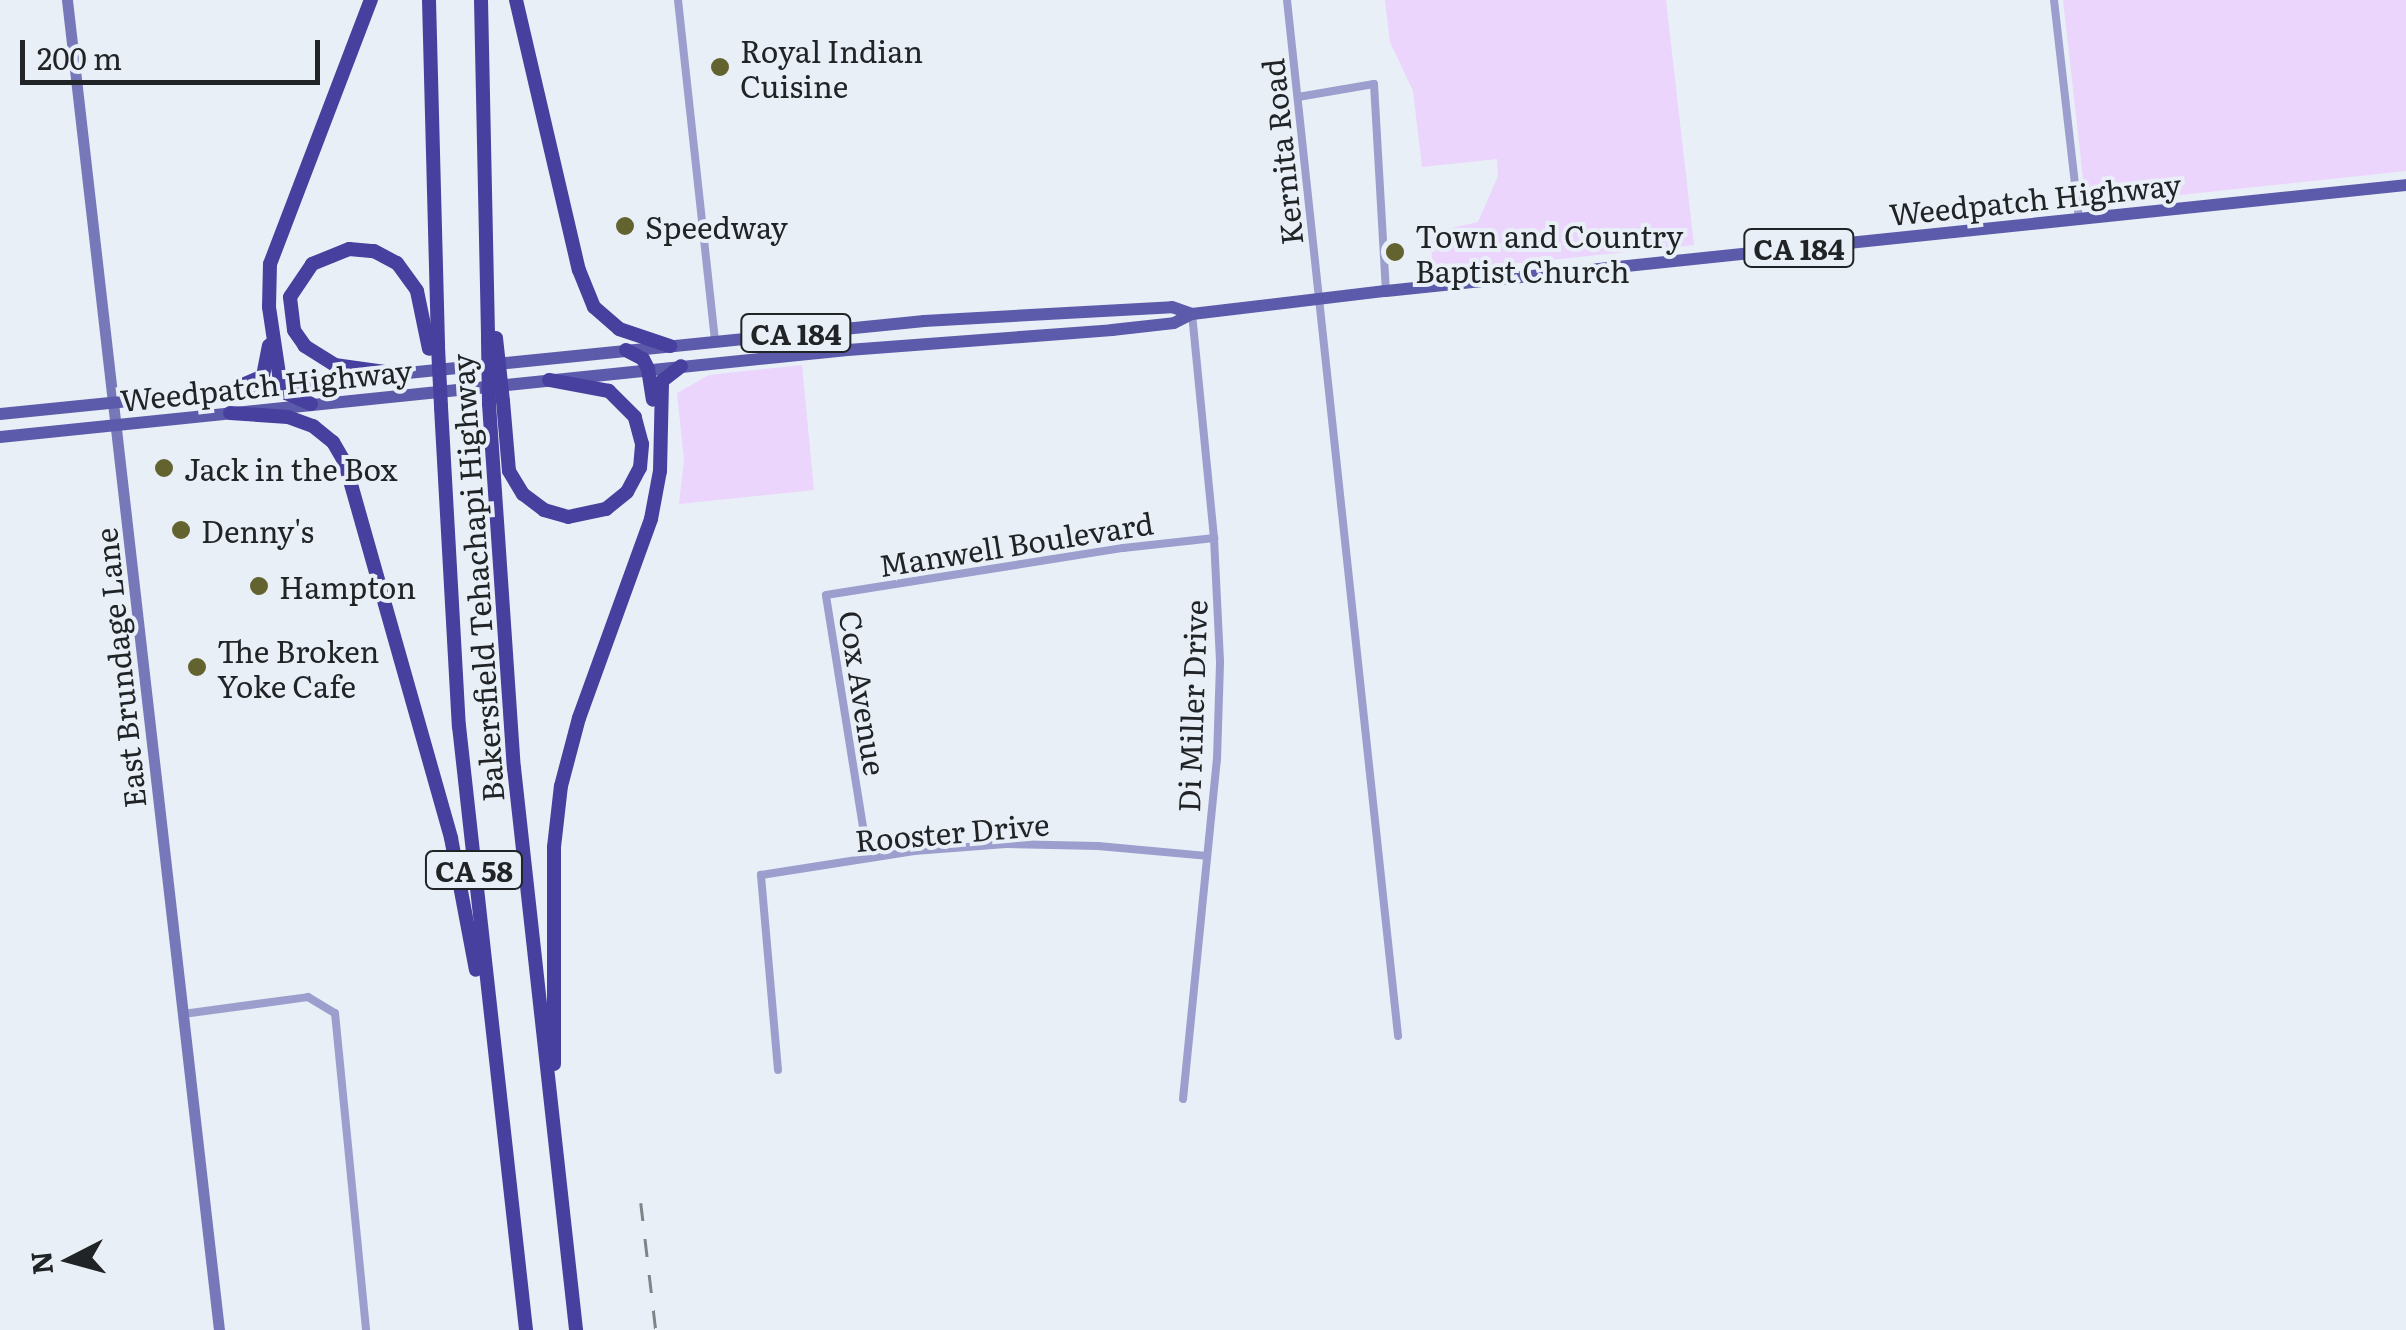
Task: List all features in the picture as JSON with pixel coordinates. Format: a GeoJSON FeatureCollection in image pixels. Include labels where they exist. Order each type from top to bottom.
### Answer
{"type":"FeatureCollection","features":[{"type":"Feature","properties":{"kind":"highway"},"geometry":{"type":"LineString","coordinates":[[311,404],[292,398],[282,386],[268,290],[276,240],[371,0]]}},
{"type":"Feature","properties":{"kind":"highway","name":"Bakersfield Tehachapi Highway"},"geometry":{"type":"LineString","coordinates":[[429,0],[434,348],[441,408],[459,726],[526,1330]]}},
{"type":"Feature","properties":{"kind":"highway","name":"Bakersfield Tehachapi Highway"},"geometry":{"type":"LineString","coordinates":[[481,0],[485,224],[514,768],[576,1330]]}},
{"type":"Feature","properties":{"kind":"highway"},"geometry":{"type":"LineString","coordinates":[[516,0],[580,270],[594,307],[619,329],[670,346]]}},
{"type":"Feature","properties":{"kind":"highway"},"geometry":{"type":"LineString","coordinates":[[399,374],[336,365],[304,346],[294,330],[290,298],[312,264],[349,249],[374,252],[397,263],[417,291],[434,348]]}},
{"type":"Feature","properties":{"kind":"highway"},"geometry":{"type":"LineString","coordinates":[[226,392],[263,376],[272,335]]}},
{"type":"Feature","properties":{"kind":"highway"},"geometry":{"type":"LineString","coordinates":[[626,350],[642,359],[648,369],[658,420]]}},
{"type":"Feature","properties":{"kind":"highway"},"geometry":{"type":"LineString","coordinates":[[551,1090],[556,1040],[554,847],[561,786],[579,718],[651,519],[660,470],[658,420],[662,381],[681,366]]}},
{"type":"Feature","properties":{"kind":"highway"},"geometry":{"type":"LineString","coordinates":[[496,403],[509,470],[523,494],[544,510],[568,516],[606,509],[626,492],[640,468],[642,444],[635,418],[609,391],[548,380]]}},
{"type":"Feature","properties":{"kind":"highway"},"geometry":{"type":"LineString","coordinates":[[230,413],[300,420],[333,442],[345,463],[451,838],[512,1200]]}},
{"type":"Feature","properties":{"kind":"main road","name":"East Brundage Lane"},"geometry":{"type":"LineString","coordinates":[[67,0],[219,1330]]}},
{"type":"Feature","properties":{"kind":"main road","name":"Weedpatch Highway"},"geometry":{"type":"LineString","coordinates":[[0,438],[648,369],[1174,324],[1192,314],[1386,291],[2406,184]]}},
{"type":"Feature","properties":{"kind":"main road","name":"Weedpatch Highway"},"geometry":{"type":"LineString","coordinates":[[0,414],[715,341],[1033,313],[1172,307],[1192,314]]}},
{"type":"Feature","properties":{"kind":"street"},"geometry":{"type":"LineString","coordinates":[[678,0],[715,341]]}},
{"type":"Feature","properties":{"kind":"street","name":"Kernita Road"},"geometry":{"type":"LineString","coordinates":[[1287,0],[1398,1036]]}},
{"type":"Feature","properties":{"kind":"street"},"geometry":{"type":"LineString","coordinates":[[2054,0],[2078,219]]}},
{"type":"Feature","properties":{"kind":"street"},"geometry":{"type":"LineString","coordinates":[[1298,97],[1374,84],[1386,291]]}},
{"type":"Feature","properties":{"kind":"street","name":"Di Miller Drive"},"geometry":{"type":"LineString","coordinates":[[1183,1099],[1220,710],[1214,538],[1192,314]]}},
{"type":"Feature","properties":{"kind":"street","name":"Manwell Boulevard"},"geometry":{"type":"LineString","coordinates":[[826,595],[1123,548],[1214,538]]}},
{"type":"Feature","properties":{"kind":"street","name":"Cox Avenue"},"geometry":{"type":"LineString","coordinates":[[826,595],[868,858]]}},
{"type":"Feature","properties":{"kind":"street","name":"Rooster Drive"},"geometry":{"type":"LineString","coordinates":[[778,1070],[761,876],[960,846],[1036,844],[1207,856]]}},
{"type":"Feature","properties":{"kind":"street"},"geometry":{"type":"LineString","coordinates":[[183,1014],[308,997],[335,1013],[366,1330]]}},
{"type":"Feature","properties":{"kind":"shaded area"},"geometry":{"type":"Polygon","coordinates":[[[1385,0],[1666,0],[1694,245],[1434,272],[1429,233],[1478,222],[1498,176],[1497,159],[1422,167],[1413,91],[1390,42],[1385,0]]]}},
{"type":"Feature","properties":{"kind":"shaded area"},"geometry":{"type":"Polygon","coordinates":[[[2063,0],[2406,0],[2406,171],[2086,205],[2063,0]]]}},
{"type":"Feature","properties":{"kind":"shaded area"},"geometry":{"type":"Polygon","coordinates":[[[802,365],[814,490],[679,504],[684,460],[677,393],[709,375],[802,365]]]}},
{"type":"Feature","properties":{"kind":"railway"},"geometry":{"type":"LineString","coordinates":[[641,1203],[656,1330]]}},
{"type":"Feature","properties":{"kind":"place","name":"Royal Indian Cuisine"},"geometry":{"type":"Point","coordinates":[720,67]}},
{"type":"Feature","properties":{"kind":"place","name":"Speedway"},"geometry":{"type":"Point","coordinates":[625,226]}},
{"type":"Feature","properties":{"kind":"place","name":"Town and Country Baptist Church"},"geometry":{"type":"Point","coordinates":[1395,252]}},
{"type":"Feature","properties":{"kind":"place","name":"Jack in the Box"},"geometry":{"type":"Point","coordinates":[164,468]}},
{"type":"Feature","properties":{"kind":"place","name":"Denny's"},"geometry":{"type":"Point","coordinates":[181,530]}},
{"type":"Feature","properties":{"kind":"place","name":"Hampton"},"geometry":{"type":"Point","coordinates":[259,586]}},
{"type":"Feature","properties":{"kind":"place","name":"The Broken Yoke Cafe"},"geometry":{"type":"Point","coordinates":[197,667]}}]}
